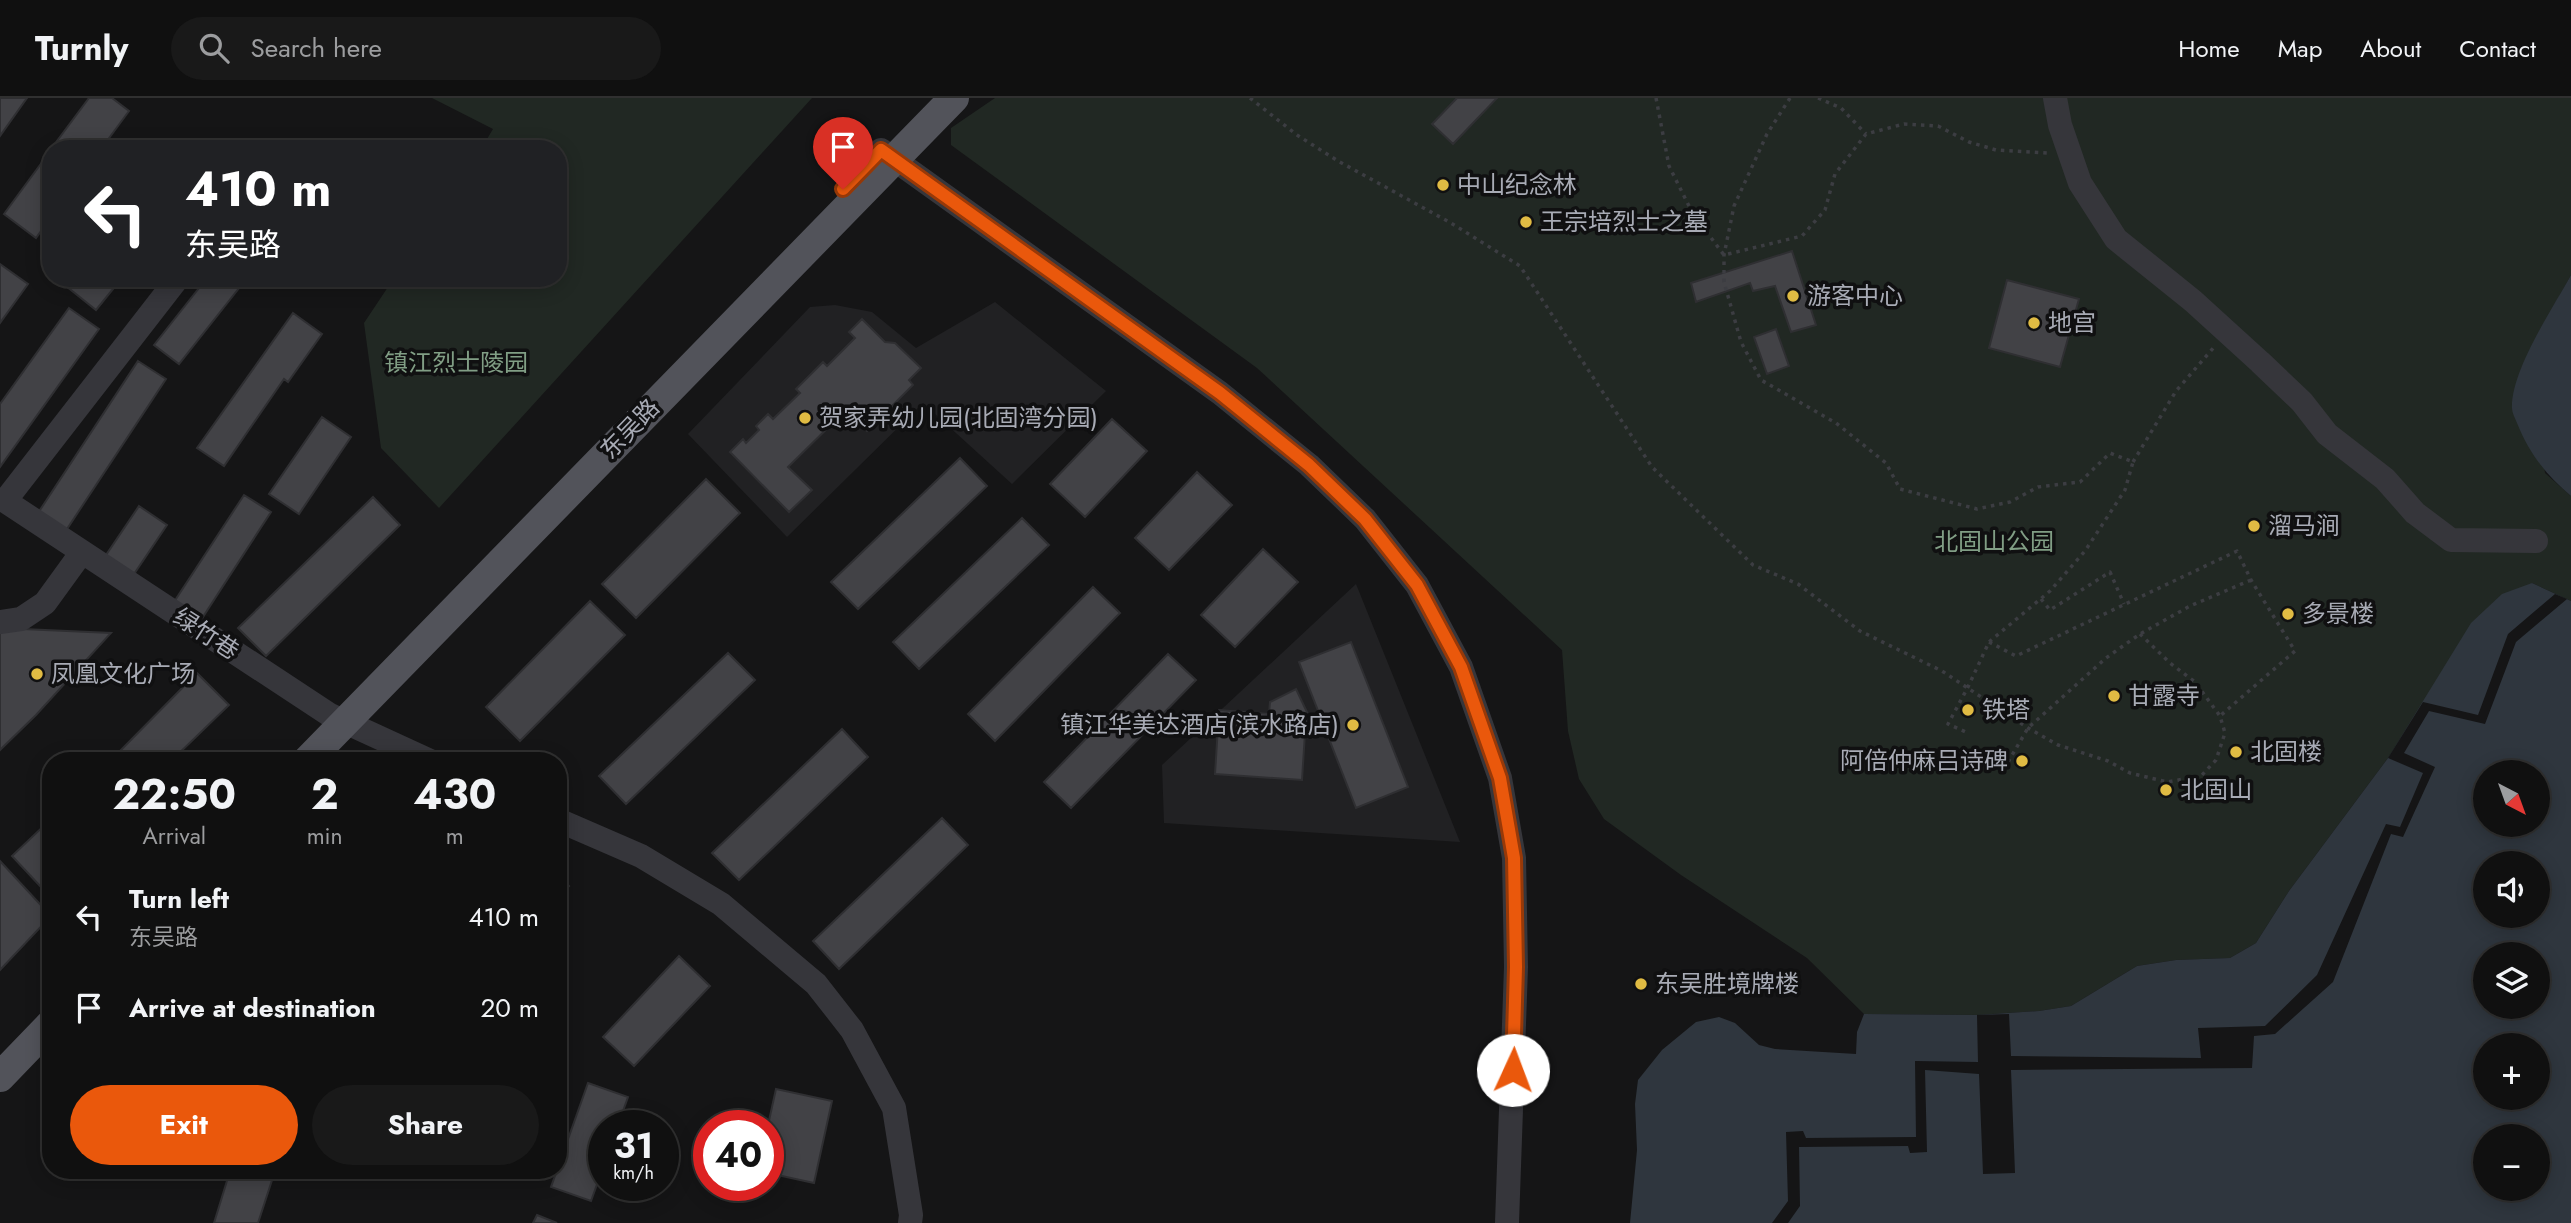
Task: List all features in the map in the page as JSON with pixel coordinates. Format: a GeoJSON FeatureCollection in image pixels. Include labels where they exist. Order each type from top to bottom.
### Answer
{"type":"FeatureCollection","features":[{"type":"Feature","properties":{"kind":"main road","name":"东吴路"},"geometry":{"type":"LineString","coordinates":[[296,752],[338,719],[887,154],[932,98]]}},
{"type":"Feature","properties":{"kind":"main road","name":"东吴路"},"geometry":{"type":"LineString","coordinates":[[887,154],[954,98]]}},
{"type":"Feature","properties":{"kind":"main road","name":"东吴路"},"geometry":{"type":"LineString","coordinates":[[314,752],[338,719]]}},
{"type":"Feature","properties":{"kind":"main road"},"geometry":{"type":"LineString","coordinates":[[0,1054],[42,1011]]}},
{"type":"Feature","properties":{"kind":"main road"},"geometry":{"type":"LineString","coordinates":[[0,1076],[42,1033]]}},
{"type":"Feature","properties":{"kind":"street"},"geometry":{"type":"LineString","coordinates":[[2055,98],[2060,125],[2080,183],[2116,239],[2227,331],[2302,402],[2327,434],[2385,479],[2415,513],[2451,540],[2536,541]]}},
{"type":"Feature","properties":{"kind":"street"},"geometry":{"type":"LineString","coordinates":[[887,154],[1220,393],[1309,465],[1356,510],[1417,585],[1461,667],[1500,778],[1514,858],[1516,967],[1507,1223]]}},
{"type":"Feature","properties":{"kind":"street","name":"绿竹巷"},"geometry":{"type":"LineString","coordinates":[[171,287],[5,501],[338,719],[410,752]]}},
{"type":"Feature","properties":{"kind":"street"},"geometry":{"type":"LineString","coordinates":[[0,622],[21,619],[45,603],[82,552]]}},
{"type":"Feature","properties":{"kind":"street"},"geometry":{"type":"LineString","coordinates":[[567,824],[641,856],[721,904],[816,984],[852,1030],[894,1108],[910,1223]]}},
{"type":"Feature","properties":{"kind":"path"},"geometry":{"type":"LineString","coordinates":[[1250,98],[1297,135],[1338,161],[1451,223],[1520,266],[1652,467],[1753,565],[1798,584],[1860,631],[1942,671],[2058,745],[2108,761],[2130,773],[2167,782],[2201,776],[2216,760],[2225,733],[2220,716],[2194,682],[2140,634]]}},
{"type":"Feature","properties":{"kind":"path"},"geometry":{"type":"LineString","coordinates":[[1656,98],[1669,166],[1693,214],[1724,256]]}},
{"type":"Feature","properties":{"kind":"path"},"geometry":{"type":"LineString","coordinates":[[1790,98],[1767,134],[1734,206],[1724,256],[1724,282],[1741,342],[1761,380],[1836,423],[1886,463],[1900,489],[1977,509],[2010,502],[2038,487],[2080,482],[2110,453],[2133,461]]}},
{"type":"Feature","properties":{"kind":"path"},"geometry":{"type":"LineString","coordinates":[[1818,98],[1841,108],[1866,134]]}},
{"type":"Feature","properties":{"kind":"path"},"geometry":{"type":"LineString","coordinates":[[1724,256],[1802,236],[1825,210],[1835,173],[1866,134],[1905,124],[1938,125],[1969,142],[1996,150],[2070,152]]}},
{"type":"Feature","properties":{"kind":"path"},"geometry":{"type":"LineString","coordinates":[[1966,732],[1948,724],[1989,642],[2041,599],[2085,551],[2125,490],[2133,461],[2176,391],[2227,331]]}},
{"type":"Feature","properties":{"kind":"path"},"geometry":{"type":"LineString","coordinates":[[1989,642],[2016,656],[2236,551],[2295,651],[2220,716]]}},
{"type":"Feature","properties":{"kind":"path"},"geometry":{"type":"LineString","coordinates":[[2041,599],[2050,610],[2110,572],[2124,605]]}},
{"type":"Feature","properties":{"kind":"path"},"geometry":{"type":"LineString","coordinates":[[2008,762],[2028,728],[2106,658],[2140,634],[2190,606],[2251,580]]}},
{"type":"Feature","properties":{"kind":"shaded area"},"geometry":{"type":"Polygon","coordinates":[[[2571,275],[2571,496],[2546,472],[2533,454],[2512,408],[2518,376],[2525,358],[2571,275]]]}},
{"type":"Feature","properties":{"kind":"shaded area","name":"贺家弄幼儿园(北固湾分园)"},"geometry":{"type":"Polygon","coordinates":[[[995,302],[1106,391],[1012,484],[923,403],[787,537],[688,434],[810,307],[835,305],[872,312],[916,348],[995,302]]]}},
{"type":"Feature","properties":{"kind":"shaded area"},"geometry":{"type":"Polygon","coordinates":[[[2532,583],[2571,601],[2571,1223],[1630,1223],[1637,1150],[1635,1104],[1638,1080],[1662,1050],[1696,1022],[1719,1017],[1735,1023],[1759,1045],[1775,1049],[1856,1054],[1857,1032],[1864,1014],[1977,1015],[2071,1006],[2137,966],[2176,960],[2230,958],[2256,943],[2289,891],[2388,758],[2471,623],[2502,594],[2532,583]]]}},
{"type":"Feature","properties":{"kind":"shaded area"},"geometry":{"type":"Polygon","coordinates":[[[1356,584],[1460,842],[1164,823],[1162,765],[1356,584]]]}},
{"type":"Feature","properties":{"kind":"green space","name":"镇江烈士陵园"},"geometry":{"type":"Polygon","coordinates":[[[432,98],[812,98],[439,508],[381,448],[364,323],[388,287],[567,287],[567,140],[486,140],[493,129],[432,98]]]}},
{"type":"Feature","properties":{"kind":"green space","name":"北固山公园"},"geometry":{"type":"Polygon","coordinates":[[[995,98],[2571,98],[2571,275],[2530,350],[2545,473],[2571,496],[2571,601],[2532,583],[2423,702],[2388,758],[2289,891],[2256,943],[2230,958],[2176,960],[2137,966],[2071,1006],[1977,1015],[1864,1014],[1807,958],[1681,875],[1604,819],[1579,779],[1568,731],[1562,650],[1257,368],[951,145],[951,128],[995,98]]]}},
{"type":"Feature","properties":{"kind":"pier"},"geometry":{"type":"Polygon","coordinates":[[[2555,594],[2567,599],[2516,642],[2485,724],[2429,711],[2404,753],[2435,767],[2403,837],[2391,834],[2333,982],[2275,1034],[2254,1036],[2252,1068],[2011,1070],[2015,1173],[1983,1174],[1979,1074],[1925,1070],[1927,1152],[1910,1153],[1908,1146],[1799,1147],[1800,1206],[1788,1223],[1772,1223],[1788,1201],[1786,1132],[1803,1131],[1806,1138],[1916,1137],[1915,1061],[1978,1062],[1977,1015],[2009,1014],[2011,1056],[2201,1058],[2198,1028],[2265,1026],[2317,975],[2386,824],[2400,827],[2423,773],[2388,758],[2423,702],[2478,715],[2508,634],[2555,594]]]}},
{"type":"Feature","properties":{"kind":"building"},"geometry":{"type":"Polygon","coordinates":[[[0,98],[27,98],[0,136],[0,98]]]}},
{"type":"Feature","properties":{"kind":"building"},"geometry":{"type":"Polygon","coordinates":[[[89,98],[112,98],[129,111],[108,140],[58,140],[89,98]]]}},
{"type":"Feature","properties":{"kind":"building"},"geometry":{"type":"Polygon","coordinates":[[[1457,98],[1497,98],[1453,144],[1432,124],[1457,98]]]}},
{"type":"Feature","properties":{"kind":"building"},"geometry":{"type":"Polygon","coordinates":[[[42,162],[42,230],[36,238],[4,214],[42,162]]]}},
{"type":"Feature","properties":{"kind":"building","name":"游客中心"},"geometry":{"type":"Polygon","coordinates":[[[1792,251],[1816,325],[1791,332],[1775,286],[1753,291],[1750,283],[1696,302],[1691,283],[1792,251]]]}},
{"type":"Feature","properties":{"kind":"building"},"geometry":{"type":"Polygon","coordinates":[[[0,264],[28,284],[0,323],[0,264]]]}},
{"type":"Feature","properties":{"kind":"building","name":"地宫"},"geometry":{"type":"Polygon","coordinates":[[[2007,280],[2079,299],[2060,367],[1989,348],[2007,280]]]}},
{"type":"Feature","properties":{"kind":"building"},"geometry":{"type":"Polygon","coordinates":[[[67,287],[115,287],[96,310],[67,287]]]}},
{"type":"Feature","properties":{"kind":"building"},"geometry":{"type":"Polygon","coordinates":[[[200,287],[240,287],[179,364],[154,345],[200,287]]]}},
{"type":"Feature","properties":{"kind":"building"},"geometry":{"type":"Polygon","coordinates":[[[69,308],[99,329],[0,467],[0,404],[69,308]]]}},
{"type":"Feature","properties":{"kind":"building"},"geometry":{"type":"Polygon","coordinates":[[[293,313],[322,334],[288,382],[284,379],[224,466],[197,448],[293,313]]]}},
{"type":"Feature","properties":{"kind":"building"},"geometry":{"type":"Polygon","coordinates":[[[862,319],[885,342],[895,343],[921,368],[909,380],[913,385],[867,431],[846,410],[788,467],[812,490],[789,512],[730,452],[743,439],[746,443],[759,430],[756,426],[768,414],[773,419],[800,393],[796,389],[823,362],[827,366],[855,338],[849,332],[862,319]]]}},
{"type":"Feature","properties":{"kind":"building"},"geometry":{"type":"Polygon","coordinates":[[[1776,329],[1789,366],[1767,374],[1754,337],[1776,329]]]}},
{"type":"Feature","properties":{"kind":"building"},"geometry":{"type":"Polygon","coordinates":[[[138,361],[166,379],[65,532],[38,513],[138,361]]]}},
{"type":"Feature","properties":{"kind":"building"},"geometry":{"type":"Polygon","coordinates":[[[322,417],[351,437],[299,514],[269,494],[322,417]]]}},
{"type":"Feature","properties":{"kind":"building"},"geometry":{"type":"Polygon","coordinates":[[[1112,419],[1147,451],[1085,517],[1050,484],[1112,419]]]}},
{"type":"Feature","properties":{"kind":"building"},"geometry":{"type":"Polygon","coordinates":[[[960,458],[987,486],[858,609],[831,582],[960,458]]]}},
{"type":"Feature","properties":{"kind":"building"},"geometry":{"type":"Polygon","coordinates":[[[1197,472],[1232,505],[1169,570],[1135,538],[1197,472]]]}},
{"type":"Feature","properties":{"kind":"building"},"geometry":{"type":"Polygon","coordinates":[[[706,479],[740,513],[636,618],[602,584],[706,479]]]}},
{"type":"Feature","properties":{"kind":"building"},"geometry":{"type":"Polygon","coordinates":[[[244,495],[271,512],[199,623],[172,605],[244,495]]]}},
{"type":"Feature","properties":{"kind":"building"},"geometry":{"type":"Polygon","coordinates":[[[373,497],[400,525],[266,656],[238,628],[373,497]]]}},
{"type":"Feature","properties":{"kind":"building"},"geometry":{"type":"Polygon","coordinates":[[[139,506],[167,525],[132,577],[104,558],[139,506]]]}},
{"type":"Feature","properties":{"kind":"building"},"geometry":{"type":"Polygon","coordinates":[[[1022,518],[1049,545],[919,669],[893,642],[1022,518]]]}},
{"type":"Feature","properties":{"kind":"building"},"geometry":{"type":"Polygon","coordinates":[[[1263,549],[1298,582],[1235,647],[1201,615],[1263,549]]]}},
{"type":"Feature","properties":{"kind":"building"},"geometry":{"type":"Polygon","coordinates":[[[1093,587],[1120,613],[995,741],[968,714],[1093,587]]]}},
{"type":"Feature","properties":{"kind":"building"},"geometry":{"type":"Polygon","coordinates":[[[590,601],[625,635],[520,741],[486,707],[590,601]]]}},
{"type":"Feature","properties":{"kind":"building","name":"凤凰文化广场"},"geometry":{"type":"Polygon","coordinates":[[[0,628],[111,633],[0,750],[0,628]]]}},
{"type":"Feature","properties":{"kind":"building","name":"镇江华美达酒店(滨水路店)"},"geometry":{"type":"Polygon","coordinates":[[[1351,642],[1408,787],[1356,808],[1299,662],[1351,642]]]}},
{"type":"Feature","properties":{"kind":"building"},"geometry":{"type":"Polygon","coordinates":[[[728,653],[755,680],[626,804],[599,776],[728,653]]]}},
{"type":"Feature","properties":{"kind":"building"},"geometry":{"type":"Polygon","coordinates":[[[1168,654],[1196,680],[1071,808],[1044,782],[1168,654]]]}},
{"type":"Feature","properties":{"kind":"building"},"geometry":{"type":"Polygon","coordinates":[[[197,673],[229,705],[180,752],[119,752],[197,673]]]}},
{"type":"Feature","properties":{"kind":"building"},"geometry":{"type":"Polygon","coordinates":[[[1296,689],[1315,729],[1305,733],[1302,780],[1215,774],[1219,710],[1269,714],[1270,702],[1296,689]]]}},
{"type":"Feature","properties":{"kind":"building"},"geometry":{"type":"Polygon","coordinates":[[[842,729],[868,757],[739,880],[712,853],[842,729]]]}},
{"type":"Feature","properties":{"kind":"building"},"geometry":{"type":"Polygon","coordinates":[[[942,818],[968,845],[839,969],[813,941],[942,818]]]}},
{"type":"Feature","properties":{"kind":"building"},"geometry":{"type":"Polygon","coordinates":[[[42,828],[42,886],[41,887],[12,856],[42,828]]]}},
{"type":"Feature","properties":{"kind":"building"},"geometry":{"type":"Polygon","coordinates":[[[0,861],[42,906],[42,926],[0,970],[0,861]]]}},
{"type":"Feature","properties":{"kind":"building"},"geometry":{"type":"Polygon","coordinates":[[[679,956],[710,986],[634,1066],[603,1037],[679,956]]]}},
{"type":"Feature","properties":{"kind":"building"},"geometry":{"type":"Polygon","coordinates":[[[588,1083],[628,1097],[623,1110],[588,1110],[588,1200],[551,1187],[554,1179],[567,1179],[567,1142],[588,1083]]]}},
{"type":"Feature","properties":{"kind":"building"},"geometry":{"type":"Polygon","coordinates":[[[776,1089],[832,1101],[814,1183],[784,1176],[784,1110],[771,1110],[776,1089]]]}},
{"type":"Feature","properties":{"kind":"building"},"geometry":{"type":"Polygon","coordinates":[[[228,1179],[272,1179],[258,1223],[214,1223],[228,1179]]]}},
{"type":"Feature","properties":{"kind":"building"},"geometry":{"type":"Polygon","coordinates":[[[537,1215],[557,1223],[533,1223],[537,1215]]]}},
{"type":"Feature","properties":{"kind":"place","name":"中山纪念林"},"geometry":{"type":"Point","coordinates":[1443,185]}},
{"type":"Feature","properties":{"kind":"place","name":"王宗培烈士之墓"},"geometry":{"type":"Point","coordinates":[1526,222]}},
{"type":"Feature","properties":{"kind":"place","name":"游客中心"},"geometry":{"type":"Point","coordinates":[1793,296]}},
{"type":"Feature","properties":{"kind":"place","name":"地宫"},"geometry":{"type":"Point","coordinates":[2034,323]}},
{"type":"Feature","properties":{"kind":"place","name":"贺家弄幼儿园(北固湾分园)"},"geometry":{"type":"Point","coordinates":[805,418]}},
{"type":"Feature","properties":{"kind":"place","name":"溜马涧"},"geometry":{"type":"Point","coordinates":[2254,526]}},
{"type":"Feature","properties":{"kind":"place","name":"多景楼"},"geometry":{"type":"Point","coordinates":[2288,614]}},
{"type":"Feature","properties":{"kind":"place","name":"凤凰文化广场"},"geometry":{"type":"Point","coordinates":[37,674]}},
{"type":"Feature","properties":{"kind":"place","name":"甘露寺"},"geometry":{"type":"Point","coordinates":[2114,696]}},
{"type":"Feature","properties":{"kind":"place","name":"铁塔"},"geometry":{"type":"Point","coordinates":[1968,710]}},
{"type":"Feature","properties":{"kind":"place","name":"镇江华美达酒店(滨水路店)"},"geometry":{"type":"Point","coordinates":[1353,725]}},
{"type":"Feature","properties":{"kind":"place","name":"北固楼"},"geometry":{"type":"Point","coordinates":[2236,752]}},
{"type":"Feature","properties":{"kind":"place","name":"阿倍仲麻吕诗碑"},"geometry":{"type":"Point","coordinates":[2022,761]}},
{"type":"Feature","properties":{"kind":"place","name":"北固山"},"geometry":{"type":"Point","coordinates":[2166,790]}},
{"type":"Feature","properties":{"kind":"place","name":"东吴胜境牌楼"},"geometry":{"type":"Point","coordinates":[1641,984]}},
{"type":"Feature","properties":{"kind":"route"},"geometry":{"type":"LineString","coordinates":[[843,189],[881,150],[1220,393],[1309,465],[1365,519],[1417,585],[1461,667],[1500,778],[1514,858],[1516,967],[1513,1070]]}}]}
